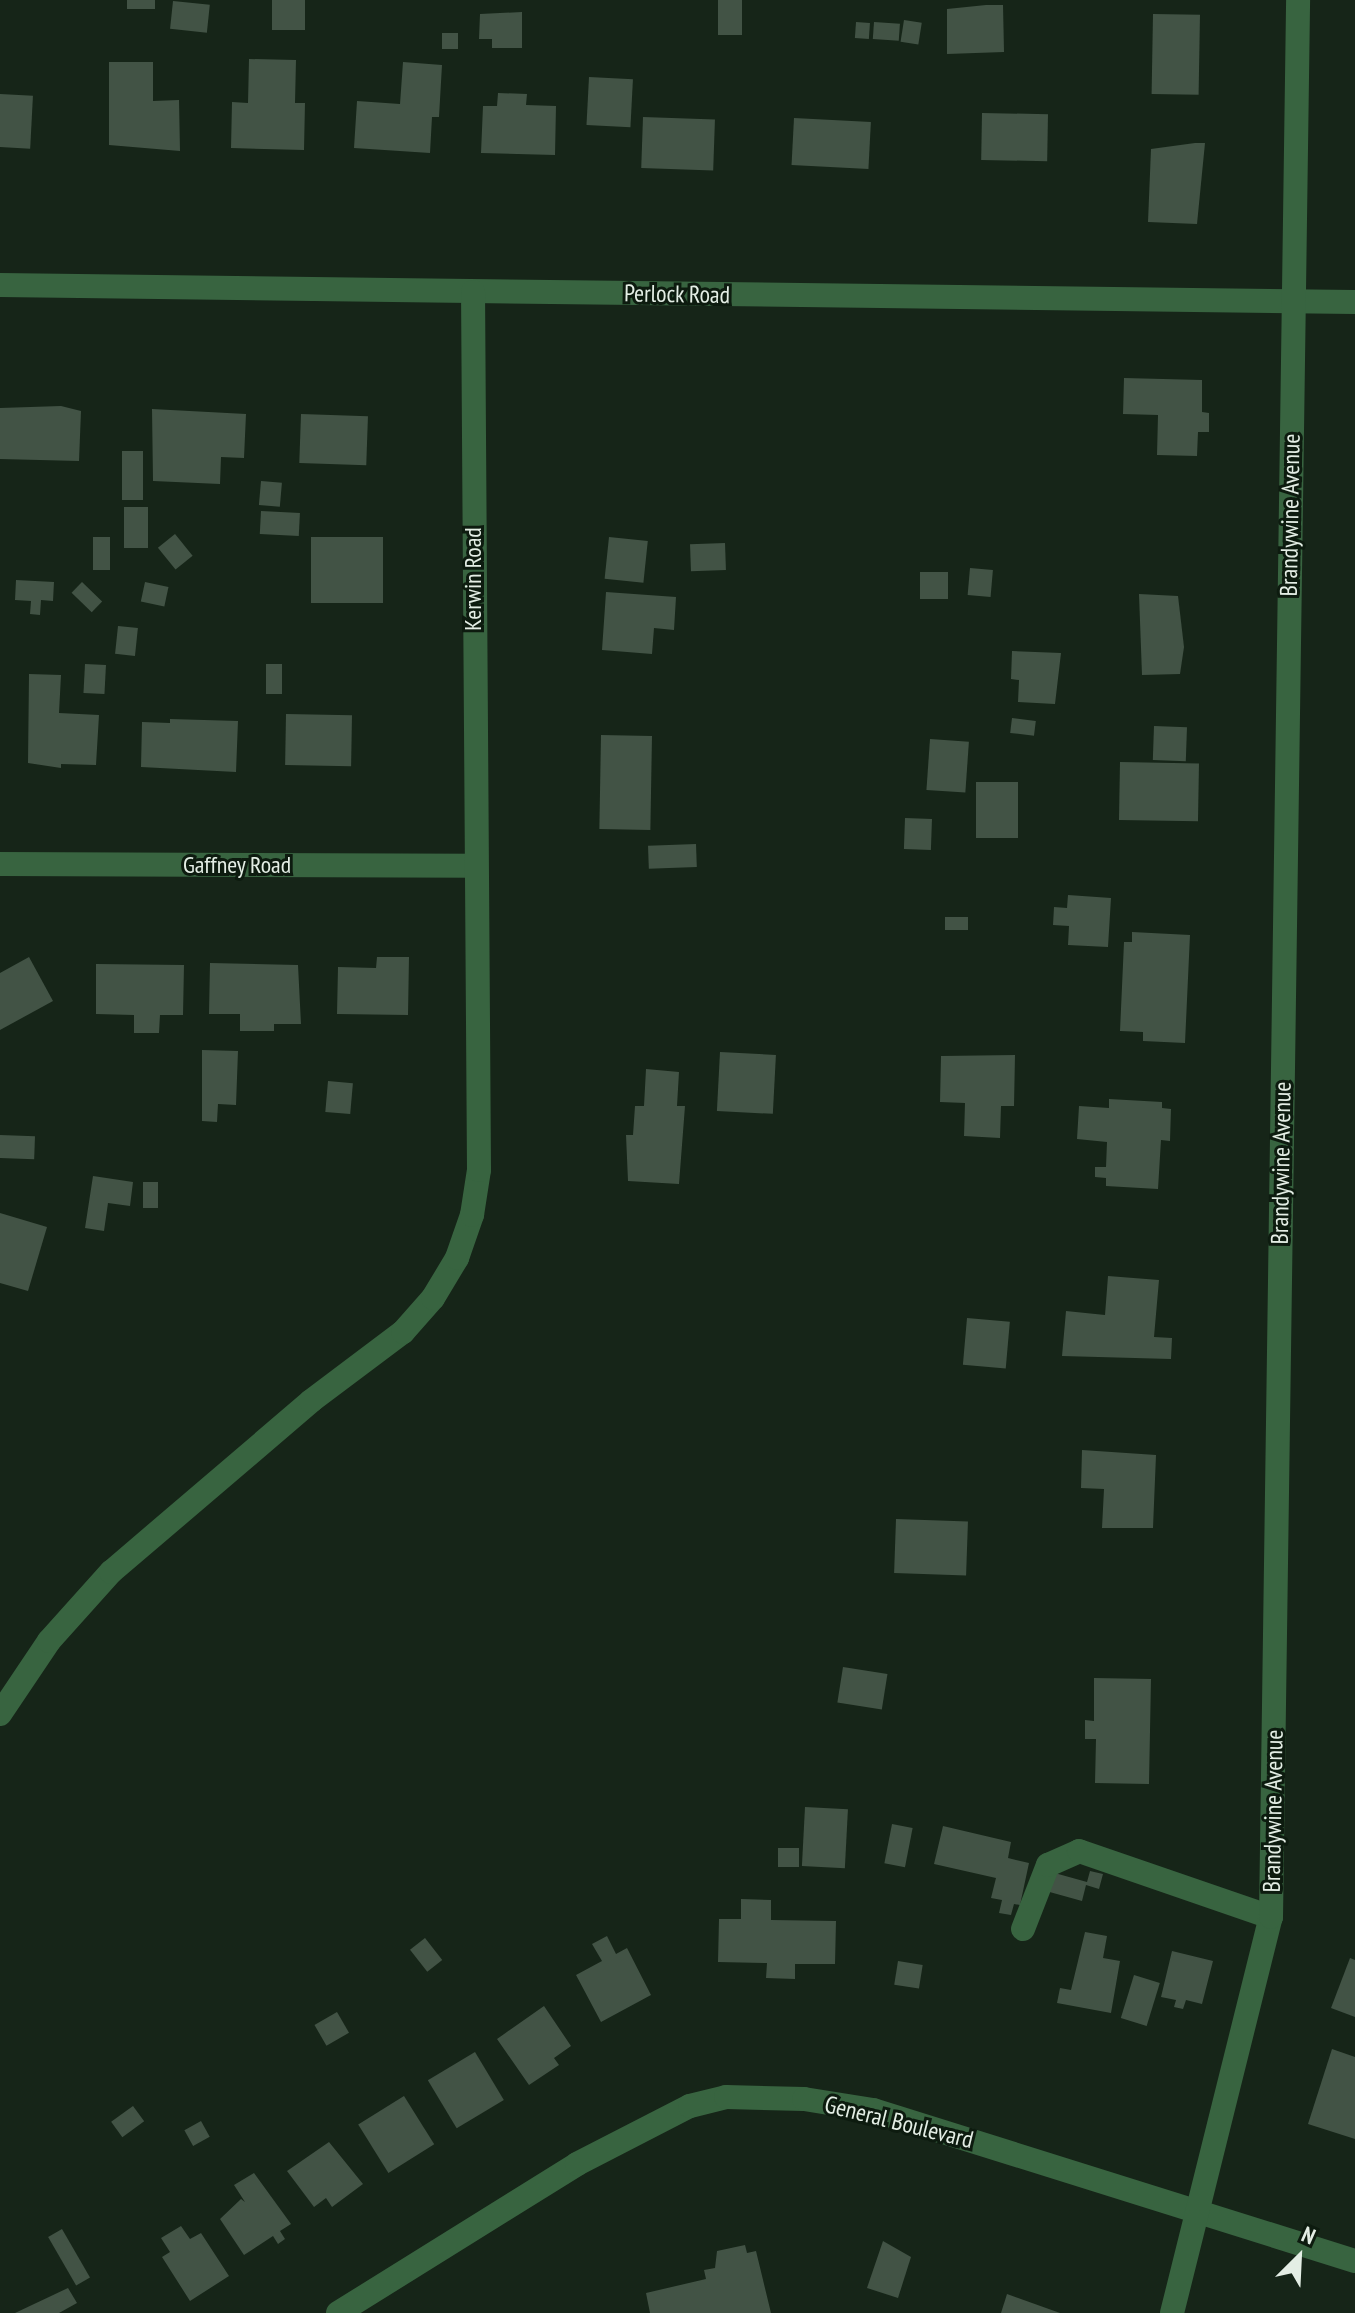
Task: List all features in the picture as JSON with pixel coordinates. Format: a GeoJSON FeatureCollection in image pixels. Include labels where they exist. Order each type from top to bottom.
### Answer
{"type":"FeatureCollection","features":[{"type":"Feature","properties":{"kind":"street","name":"Brandywine Avenue"},"geometry":{"type":"LineString","coordinates":[[1172,2313],[1202,2211],[1271,1917],[1298,0]]}},
{"type":"Feature","properties":{"kind":"street","name":"Perlock Road"},"geometry":{"type":"LineString","coordinates":[[0,285],[1355,302]]}},
{"type":"Feature","properties":{"kind":"street","name":"Kerwin Road"},"geometry":{"type":"LineString","coordinates":[[0,1714],[49,1641],[111,1572],[311,1401],[403,1332],[433,1298],[457,1258],[472,1215],[479,1170],[474,866],[473,292]]}},
{"type":"Feature","properties":{"kind":"street","name":"Gaffney Road"},"geometry":{"type":"LineString","coordinates":[[0,864],[474,866]]}},
{"type":"Feature","properties":{"kind":"street"},"geometry":{"type":"LineString","coordinates":[[1023,1929],[1048,1865],[1079,1851],[1271,1917]]}},
{"type":"Feature","properties":{"kind":"street","name":"General Boulevard"},"geometry":{"type":"LineString","coordinates":[[338,2313],[577,2164],[690,2106],[726,2097],[804,2099],[873,2110],[1355,2261]]}},
{"type":"Feature","properties":{"kind":"building"},"geometry":{"type":"Polygon","coordinates":[[[127,0],[155,0],[155,9],[127,9],[127,0]]]}},
{"type":"Feature","properties":{"kind":"building"},"geometry":{"type":"Polygon","coordinates":[[[272,0],[305,0],[305,30],[272,30],[272,0]]]}},
{"type":"Feature","properties":{"kind":"building"},"geometry":{"type":"Polygon","coordinates":[[[718,0],[742,0],[742,35],[718,35],[718,0]]]}},
{"type":"Feature","properties":{"kind":"building"},"geometry":{"type":"Polygon","coordinates":[[[173,1],[210,5],[207,33],[170,29],[173,1]]]}},
{"type":"Feature","properties":{"kind":"building"},"geometry":{"type":"Polygon","coordinates":[[[1003,5],[1004,52],[947,54],[947,9],[1003,5]]]}},
{"type":"Feature","properties":{"kind":"building"},"geometry":{"type":"Polygon","coordinates":[[[522,12],[522,48],[492,48],[492,39],[479,39],[480,14],[522,12]]]}},
{"type":"Feature","properties":{"kind":"building"},"geometry":{"type":"Polygon","coordinates":[[[1153,14],[1200,15],[1199,95],[1152,94],[1153,14]]]}},
{"type":"Feature","properties":{"kind":"building"},"geometry":{"type":"Polygon","coordinates":[[[904,20],[922,23],[918,45],[901,42],[904,20]]]}},
{"type":"Feature","properties":{"kind":"building"},"geometry":{"type":"Polygon","coordinates":[[[856,22],[870,23],[869,39],[855,38],[856,22]]]}},
{"type":"Feature","properties":{"kind":"building"},"geometry":{"type":"Polygon","coordinates":[[[874,22],[900,24],[899,41],[873,39],[874,22]]]}},
{"type":"Feature","properties":{"kind":"building"},"geometry":{"type":"Polygon","coordinates":[[[442,33],[458,33],[458,49],[442,49],[442,33]]]}},
{"type":"Feature","properties":{"kind":"building"},"geometry":{"type":"Polygon","coordinates":[[[249,59],[296,60],[295,103],[305,103],[304,150],[231,148],[232,102],[248,103],[249,59]]]}},
{"type":"Feature","properties":{"kind":"building"},"geometry":{"type":"Polygon","coordinates":[[[109,62],[153,62],[153,101],[179,100],[180,151],[109,145],[109,62]]]}},
{"type":"Feature","properties":{"kind":"building"},"geometry":{"type":"Polygon","coordinates":[[[403,62],[442,65],[439,117],[432,117],[430,153],[354,148],[357,101],[400,104],[403,62]]]}},
{"type":"Feature","properties":{"kind":"building"},"geometry":{"type":"Polygon","coordinates":[[[589,77],[633,79],[630,127],[586,125],[589,77]]]}},
{"type":"Feature","properties":{"kind":"building"},"geometry":{"type":"Polygon","coordinates":[[[498,93],[527,94],[526,105],[556,106],[555,155],[481,153],[483,106],[497,106],[498,93]]]}},
{"type":"Feature","properties":{"kind":"building"},"geometry":{"type":"Polygon","coordinates":[[[0,94],[33,96],[30,149],[0,147],[0,94]]]}},
{"type":"Feature","properties":{"kind":"building"},"geometry":{"type":"Polygon","coordinates":[[[982,113],[1048,114],[1047,161],[981,160],[982,113]]]}},
{"type":"Feature","properties":{"kind":"building"},"geometry":{"type":"Polygon","coordinates":[[[643,117],[715,120],[713,170],[641,168],[643,117]]]}},
{"type":"Feature","properties":{"kind":"building"},"geometry":{"type":"Polygon","coordinates":[[[794,118],[871,122],[868,169],[792,165],[794,118]]]}},
{"type":"Feature","properties":{"kind":"building"},"geometry":{"type":"Polygon","coordinates":[[[1205,143],[1197,224],[1148,222],[1151,149],[1205,143]]]}},
{"type":"Feature","properties":{"kind":"building"},"geometry":{"type":"Polygon","coordinates":[[[1124,378],[1202,380],[1202,412],[1209,413],[1209,432],[1198,432],[1197,456],[1157,455],[1158,415],[1123,414],[1124,378]]]}},
{"type":"Feature","properties":{"kind":"building"},"geometry":{"type":"Polygon","coordinates":[[[61,406],[81,411],[79,461],[0,459],[0,408],[61,406]]]}},
{"type":"Feature","properties":{"kind":"building"},"geometry":{"type":"Polygon","coordinates":[[[152,409],[246,414],[244,458],[221,457],[220,484],[153,481],[152,409]]]}},
{"type":"Feature","properties":{"kind":"building"},"geometry":{"type":"Polygon","coordinates":[[[301,414],[368,416],[366,465],[299,463],[301,414]]]}},
{"type":"Feature","properties":{"kind":"building"},"geometry":{"type":"Polygon","coordinates":[[[122,451],[143,451],[143,500],[122,500],[122,451]]]}},
{"type":"Feature","properties":{"kind":"building"},"geometry":{"type":"Polygon","coordinates":[[[261,481],[282,483],[280,507],[259,505],[261,481]]]}},
{"type":"Feature","properties":{"kind":"building"},"geometry":{"type":"Polygon","coordinates":[[[124,507],[148,507],[148,548],[124,548],[124,507]]]}},
{"type":"Feature","properties":{"kind":"building"},"geometry":{"type":"Polygon","coordinates":[[[261,511],[300,513],[299,536],[260,534],[261,511]]]}},
{"type":"Feature","properties":{"kind":"building"},"geometry":{"type":"Polygon","coordinates":[[[175,534],[193,556],[176,570],[158,548],[175,534]]]}},
{"type":"Feature","properties":{"kind":"building"},"geometry":{"type":"Polygon","coordinates":[[[93,537],[110,537],[110,570],[93,570],[93,537]]]}},
{"type":"Feature","properties":{"kind":"building"},"geometry":{"type":"Polygon","coordinates":[[[311,537],[383,537],[383,603],[311,603],[311,537]]]}},
{"type":"Feature","properties":{"kind":"building"},"geometry":{"type":"Polygon","coordinates":[[[609,537],[648,541],[643,583],[605,579],[609,537]]]}},
{"type":"Feature","properties":{"kind":"building"},"geometry":{"type":"Polygon","coordinates":[[[725,543],[726,570],[691,571],[690,544],[725,543]]]}},
{"type":"Feature","properties":{"kind":"building"},"geometry":{"type":"Polygon","coordinates":[[[970,568],[993,570],[991,597],[968,595],[970,568]]]}},
{"type":"Feature","properties":{"kind":"building"},"geometry":{"type":"Polygon","coordinates":[[[920,572],[948,572],[948,599],[920,599],[920,572]]]}},
{"type":"Feature","properties":{"kind":"building"},"geometry":{"type":"Polygon","coordinates":[[[16,580],[54,582],[53,601],[41,600],[40,615],[30,614],[31,601],[15,600],[16,580]]]}},
{"type":"Feature","properties":{"kind":"building"},"geometry":{"type":"Polygon","coordinates":[[[82,582],[102,601],[92,612],[72,593],[82,582]]]}},
{"type":"Feature","properties":{"kind":"building"},"geometry":{"type":"Polygon","coordinates":[[[145,582],[168,587],[164,607],[141,602],[145,582]]]}},
{"type":"Feature","properties":{"kind":"building"},"geometry":{"type":"Polygon","coordinates":[[[606,592],[676,597],[674,630],[654,628],[652,654],[602,650],[606,592]]]}},
{"type":"Feature","properties":{"kind":"building"},"geometry":{"type":"Polygon","coordinates":[[[1139,594],[1178,596],[1184,647],[1180,674],[1142,675],[1139,594]]]}},
{"type":"Feature","properties":{"kind":"building"},"geometry":{"type":"Polygon","coordinates":[[[118,626],[138,628],[135,656],[115,654],[118,626]]]}},
{"type":"Feature","properties":{"kind":"building"},"geometry":{"type":"Polygon","coordinates":[[[1012,651],[1061,653],[1055,704],[1018,702],[1019,680],[1011,679],[1012,651]]]}},
{"type":"Feature","properties":{"kind":"building"},"geometry":{"type":"Polygon","coordinates":[[[85,664],[106,665],[104,694],[83,693],[85,664]]]}},
{"type":"Feature","properties":{"kind":"building"},"geometry":{"type":"Polygon","coordinates":[[[266,664],[282,664],[282,694],[266,694],[266,664]]]}},
{"type":"Feature","properties":{"kind":"building"},"geometry":{"type":"Polygon","coordinates":[[[29,674],[61,675],[59,713],[99,715],[96,765],[61,764],[61,768],[28,763],[29,674]]]}},
{"type":"Feature","properties":{"kind":"building"},"geometry":{"type":"Polygon","coordinates":[[[286,714],[352,715],[351,766],[285,765],[286,714]]]}},
{"type":"Feature","properties":{"kind":"building"},"geometry":{"type":"Polygon","coordinates":[[[1012,718],[1036,721],[1034,736],[1010,733],[1012,718]]]}},
{"type":"Feature","properties":{"kind":"building"},"geometry":{"type":"Polygon","coordinates":[[[170,719],[238,721],[236,772],[141,767],[142,722],[170,723],[170,719]]]}},
{"type":"Feature","properties":{"kind":"building"},"geometry":{"type":"Polygon","coordinates":[[[1154,726],[1187,727],[1186,761],[1153,760],[1154,726]]]}},
{"type":"Feature","properties":{"kind":"building"},"geometry":{"type":"Polygon","coordinates":[[[601,735],[652,736],[650,830],[599,829],[601,735]]]}},
{"type":"Feature","properties":{"kind":"building"},"geometry":{"type":"Polygon","coordinates":[[[930,739],[969,742],[965,793],[926,790],[930,739]]]}},
{"type":"Feature","properties":{"kind":"building"},"geometry":{"type":"Polygon","coordinates":[[[1120,762],[1199,763],[1198,821],[1119,820],[1120,762]]]}},
{"type":"Feature","properties":{"kind":"building"},"geometry":{"type":"Polygon","coordinates":[[[976,782],[1018,782],[1018,838],[976,838],[976,782]]]}},
{"type":"Feature","properties":{"kind":"building"},"geometry":{"type":"Polygon","coordinates":[[[905,818],[932,819],[931,850],[904,849],[905,818]]]}},
{"type":"Feature","properties":{"kind":"building"},"geometry":{"type":"Polygon","coordinates":[[[696,844],[697,867],[649,869],[648,846],[696,844]]]}},
{"type":"Feature","properties":{"kind":"building"},"geometry":{"type":"Polygon","coordinates":[[[1068,895],[1111,898],[1108,947],[1068,945],[1069,926],[1053,925],[1054,907],[1067,908],[1068,895]]]}},
{"type":"Feature","properties":{"kind":"building"},"geometry":{"type":"Polygon","coordinates":[[[945,917],[968,917],[968,930],[945,930],[945,917]]]}},
{"type":"Feature","properties":{"kind":"building"},"geometry":{"type":"Polygon","coordinates":[[[1132,932],[1190,935],[1185,1043],[1143,1041],[1143,1032],[1120,1031],[1124,942],[1132,942],[1132,932]]]}},
{"type":"Feature","properties":{"kind":"building"},"geometry":{"type":"Polygon","coordinates":[[[29,957],[53,1001],[0,1030],[0,973],[29,957]]]}},
{"type":"Feature","properties":{"kind":"building"},"geometry":{"type":"Polygon","coordinates":[[[377,957],[409,957],[408,1015],[337,1014],[338,967],[376,968],[377,957]]]}},
{"type":"Feature","properties":{"kind":"building"},"geometry":{"type":"Polygon","coordinates":[[[210,963],[298,965],[301,1024],[274,1024],[274,1031],[240,1031],[240,1014],[209,1014],[210,963]]]}},
{"type":"Feature","properties":{"kind":"building"},"geometry":{"type":"Polygon","coordinates":[[[96,964],[184,965],[183,1015],[160,1015],[159,1033],[134,1033],[134,1015],[96,1014],[96,964]]]}},
{"type":"Feature","properties":{"kind":"building"},"geometry":{"type":"Polygon","coordinates":[[[202,1050],[238,1051],[236,1105],[218,1104],[217,1122],[202,1121],[202,1050]]]}},
{"type":"Feature","properties":{"kind":"building"},"geometry":{"type":"Polygon","coordinates":[[[720,1052],[776,1055],[773,1114],[717,1111],[720,1052]]]}},
{"type":"Feature","properties":{"kind":"building"},"geometry":{"type":"Polygon","coordinates":[[[1015,1055],[1014,1106],[1001,1106],[1000,1138],[964,1136],[965,1103],[940,1102],[941,1056],[1015,1055]]]}},
{"type":"Feature","properties":{"kind":"building"},"geometry":{"type":"Polygon","coordinates":[[[646,1069],[679,1072],[677,1106],[685,1106],[679,1184],[628,1181],[626,1135],[633,1135],[635,1106],[644,1106],[646,1069]]]}},
{"type":"Feature","properties":{"kind":"building"},"geometry":{"type":"Polygon","coordinates":[[[328,1081],[353,1083],[350,1114],[325,1112],[328,1081]]]}},
{"type":"Feature","properties":{"kind":"building"},"geometry":{"type":"Polygon","coordinates":[[[1109,1099],[1162,1102],[1162,1108],[1171,1109],[1170,1141],[1161,1140],[1158,1189],[1106,1186],[1106,1178],[1095,1177],[1095,1167],[1106,1167],[1107,1142],[1077,1139],[1079,1106],[1109,1108],[1109,1099]]]}},
{"type":"Feature","properties":{"kind":"building"},"geometry":{"type":"Polygon","coordinates":[[[0,1135],[35,1136],[34,1159],[0,1158],[0,1135]]]}},
{"type":"Feature","properties":{"kind":"building"},"geometry":{"type":"Polygon","coordinates":[[[93,1176],[133,1182],[130,1206],[108,1203],[104,1231],[85,1228],[93,1176]]]}},
{"type":"Feature","properties":{"kind":"building"},"geometry":{"type":"Polygon","coordinates":[[[143,1182],[158,1182],[158,1208],[143,1208],[143,1182]]]}},
{"type":"Feature","properties":{"kind":"building"},"geometry":{"type":"Polygon","coordinates":[[[0,1213],[47,1227],[28,1291],[0,1283],[0,1213]]]}},
{"type":"Feature","properties":{"kind":"building"},"geometry":{"type":"Polygon","coordinates":[[[1108,1276],[1159,1280],[1154,1337],[1172,1338],[1171,1359],[1062,1356],[1066,1311],[1105,1315],[1108,1276]]]}},
{"type":"Feature","properties":{"kind":"building"},"geometry":{"type":"Polygon","coordinates":[[[967,1318],[1010,1322],[1006,1369],[963,1365],[967,1318]]]}},
{"type":"Feature","properties":{"kind":"building"},"geometry":{"type":"Polygon","coordinates":[[[1082,1450],[1156,1455],[1153,1528],[1102,1528],[1104,1489],[1081,1488],[1082,1450]]]}},
{"type":"Feature","properties":{"kind":"building"},"geometry":{"type":"Polygon","coordinates":[[[896,1519],[968,1522],[966,1575],[894,1573],[896,1519]]]}},
{"type":"Feature","properties":{"kind":"building"},"geometry":{"type":"Polygon","coordinates":[[[843,1667],[887,1674],[882,1710],[837,1703],[843,1667]]]}},
{"type":"Feature","properties":{"kind":"building"},"geometry":{"type":"Polygon","coordinates":[[[1094,1678],[1151,1679],[1149,1784],[1095,1783],[1096,1739],[1085,1739],[1085,1720],[1094,1721],[1094,1678]]]}},
{"type":"Feature","properties":{"kind":"building"},"geometry":{"type":"Polygon","coordinates":[[[805,1807],[848,1809],[845,1868],[802,1866],[805,1807]]]}},
{"type":"Feature","properties":{"kind":"building"},"geometry":{"type":"Polygon","coordinates":[[[892,1824],[913,1828],[905,1867],[884,1863],[892,1824]]]}},
{"type":"Feature","properties":{"kind":"building"},"geometry":{"type":"Polygon","coordinates":[[[943,1826],[1011,1842],[1008,1858],[1029,1863],[1020,1905],[1014,1904],[1011,1915],[999,1913],[1002,1900],[991,1898],[996,1878],[934,1864],[943,1826]]]}},
{"type":"Feature","properties":{"kind":"building"},"geometry":{"type":"Polygon","coordinates":[[[778,1848],[799,1848],[799,1867],[778,1867],[778,1848]]]}},
{"type":"Feature","properties":{"kind":"building"},"geometry":{"type":"Polygon","coordinates":[[[1090,1871],[1103,1874],[1099,1889],[1086,1885],[1082,1901],[1046,1891],[1051,1872],[1087,1882],[1090,1871]]]}},
{"type":"Feature","properties":{"kind":"building"},"geometry":{"type":"Polygon","coordinates":[[[741,1899],[771,1900],[771,1920],[836,1921],[835,1964],[795,1964],[795,1979],[766,1978],[767,1963],[718,1962],[719,1919],[741,1919],[741,1899]]]}},
{"type":"Feature","properties":{"kind":"building"},"geometry":{"type":"Polygon","coordinates":[[[1085,1932],[1107,1936],[1103,1958],[1120,1961],[1111,2013],[1057,2003],[1060,1988],[1071,1990],[1085,1932]]]}},
{"type":"Feature","properties":{"kind":"building"},"geometry":{"type":"Polygon","coordinates":[[[607,1936],[616,1954],[627,1948],[651,1995],[601,2022],[576,1975],[602,1961],[592,1944],[607,1936]]]}},
{"type":"Feature","properties":{"kind":"building"},"geometry":{"type":"Polygon","coordinates":[[[425,1938],[442,1960],[427,1972],[410,1950],[425,1938]]]}},
{"type":"Feature","properties":{"kind":"building"},"geometry":{"type":"Polygon","coordinates":[[[1172,1951],[1213,1961],[1202,2004],[1186,2000],[1183,2009],[1174,2007],[1176,2000],[1161,1997],[1172,1951]]]}},
{"type":"Feature","properties":{"kind":"building"},"geometry":{"type":"Polygon","coordinates":[[[1350,1958],[1355,1960],[1355,2017],[1331,2008],[1350,1958]]]}},
{"type":"Feature","properties":{"kind":"building"},"geometry":{"type":"Polygon","coordinates":[[[898,1961],[923,1965],[919,1989],[894,1985],[898,1961]]]}},
{"type":"Feature","properties":{"kind":"building"},"geometry":{"type":"Polygon","coordinates":[[[1134,1975],[1160,1983],[1147,2026],[1121,2018],[1134,1975]]]}},
{"type":"Feature","properties":{"kind":"building"},"geometry":{"type":"Polygon","coordinates":[[[544,2006],[571,2046],[554,2058],[559,2065],[529,2085],[497,2039],[544,2006]]]}},
{"type":"Feature","properties":{"kind":"building"},"geometry":{"type":"Polygon","coordinates":[[[337,2012],[349,2033],[326,2046],[314,2025],[337,2012]]]}},
{"type":"Feature","properties":{"kind":"building"},"geometry":{"type":"Polygon","coordinates":[[[1332,2049],[1355,2057],[1355,2139],[1308,2124],[1332,2049]]]}},
{"type":"Feature","properties":{"kind":"building"},"geometry":{"type":"Polygon","coordinates":[[[475,2052],[504,2100],[457,2128],[428,2080],[475,2052]]]}},
{"type":"Feature","properties":{"kind":"building"},"geometry":{"type":"Polygon","coordinates":[[[404,2096],[434,2144],[388,2173],[358,2125],[404,2096]]]}},
{"type":"Feature","properties":{"kind":"building"},"geometry":{"type":"Polygon","coordinates":[[[133,2106],[144,2121],[122,2137],[111,2122],[133,2106]]]}},
{"type":"Feature","properties":{"kind":"building"},"geometry":{"type":"Polygon","coordinates":[[[201,2121],[210,2137],[193,2146],[184,2130],[201,2121]]]}},
{"type":"Feature","properties":{"kind":"building"},"geometry":{"type":"Polygon","coordinates":[[[329,2142],[363,2184],[332,2207],[326,2198],[314,2207],[287,2171],[329,2142]]]}},
{"type":"Feature","properties":{"kind":"building"},"geometry":{"type":"Polygon","coordinates":[[[254,2173],[291,2224],[280,2231],[285,2239],[278,2244],[273,2236],[244,2255],[220,2219],[241,2199],[245,2202],[234,2185],[254,2173]]]}},
{"type":"Feature","properties":{"kind":"building"},"geometry":{"type":"Polygon","coordinates":[[[181,2226],[190,2239],[201,2233],[229,2276],[190,2301],[162,2257],[170,2252],[161,2238],[181,2226]]]}},
{"type":"Feature","properties":{"kind":"building"},"geometry":{"type":"Polygon","coordinates":[[[62,2229],[90,2277],[76,2285],[48,2237],[62,2229]]]}},
{"type":"Feature","properties":{"kind":"building"},"geometry":{"type":"Polygon","coordinates":[[[883,2241],[911,2257],[898,2298],[867,2288],[883,2241]]]}},
{"type":"Feature","properties":{"kind":"building"},"geometry":{"type":"Polygon","coordinates":[[[745,2245],[747,2253],[756,2251],[771,2313],[650,2313],[646,2293],[706,2279],[704,2270],[715,2268],[717,2251],[745,2245]]]}},
{"type":"Feature","properties":{"kind":"building"},"geometry":{"type":"Polygon","coordinates":[[[68,2288],[77,2303],[59,2313],[15,2313],[68,2288]]]}},
{"type":"Feature","properties":{"kind":"building"},"geometry":{"type":"Polygon","coordinates":[[[1007,2294],[1060,2313],[1001,2313],[1007,2294]]]}}]}
